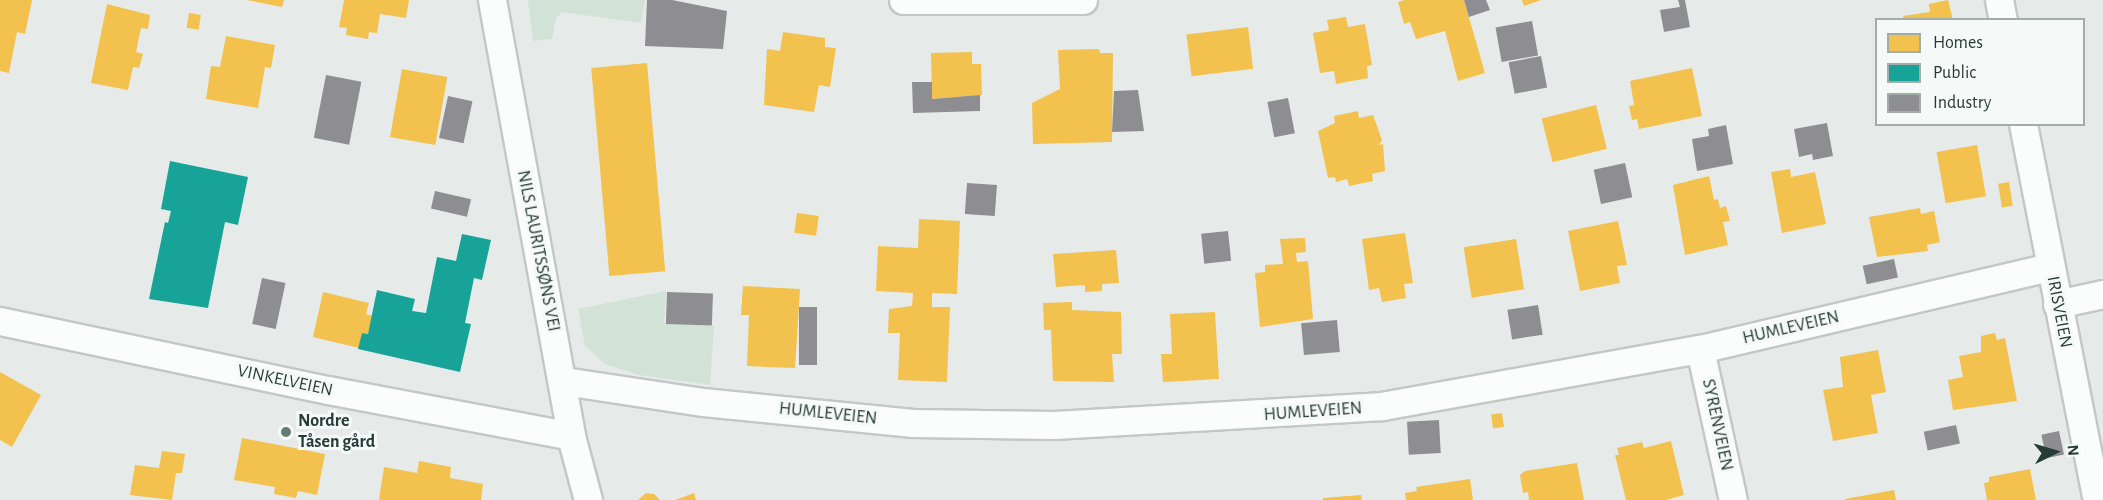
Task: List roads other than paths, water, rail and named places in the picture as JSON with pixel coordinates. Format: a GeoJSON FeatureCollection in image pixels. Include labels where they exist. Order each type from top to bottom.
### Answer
{"type":"FeatureCollection","features":[{"type":"Feature","properties":{"kind":"street","name":"NILS LAURITSSØNS VEI"},"geometry":{"type":"LineString","coordinates":[[492,0],[564,381],[571,436],[588,500]]}},
{"type":"Feature","properties":{"kind":"street"},"geometry":{"type":"LineString","coordinates":[[903,0],[1083,0]]}},
{"type":"Feature","properties":{"kind":"street"},"geometry":{"type":"LineString","coordinates":[[1999,0],[2003,18]]}},
{"type":"Feature","properties":{"kind":"street","name":"IRISVEIEN"},"geometry":{"type":"LineString","coordinates":[[2023,126],[2097,500]]}},
{"type":"Feature","properties":{"kind":"street","name":"HUMLEVEIEN"},"geometry":{"type":"LineString","coordinates":[[564,381],[703,402],[913,423],[1055,425],[1383,406],[1700,349],[2050,267]]}},
{"type":"Feature","properties":{"kind":"street"},"geometry":{"type":"LineString","coordinates":[[2057,304],[2103,294]]}},
{"type":"Feature","properties":{"kind":"street","name":"VINKELVEIEN"},"geometry":{"type":"LineString","coordinates":[[0,321],[328,390],[571,436]]}},
{"type":"Feature","properties":{"kind":"street","name":"SYRENVEIEN"},"geometry":{"type":"LineString","coordinates":[[1700,349],[1733,500]]}},
{"type":"Feature","properties":{"kind":"place","name":"Nordre Tåsen gård"},"geometry":{"type":"Point","coordinates":[286,432]}}]}
